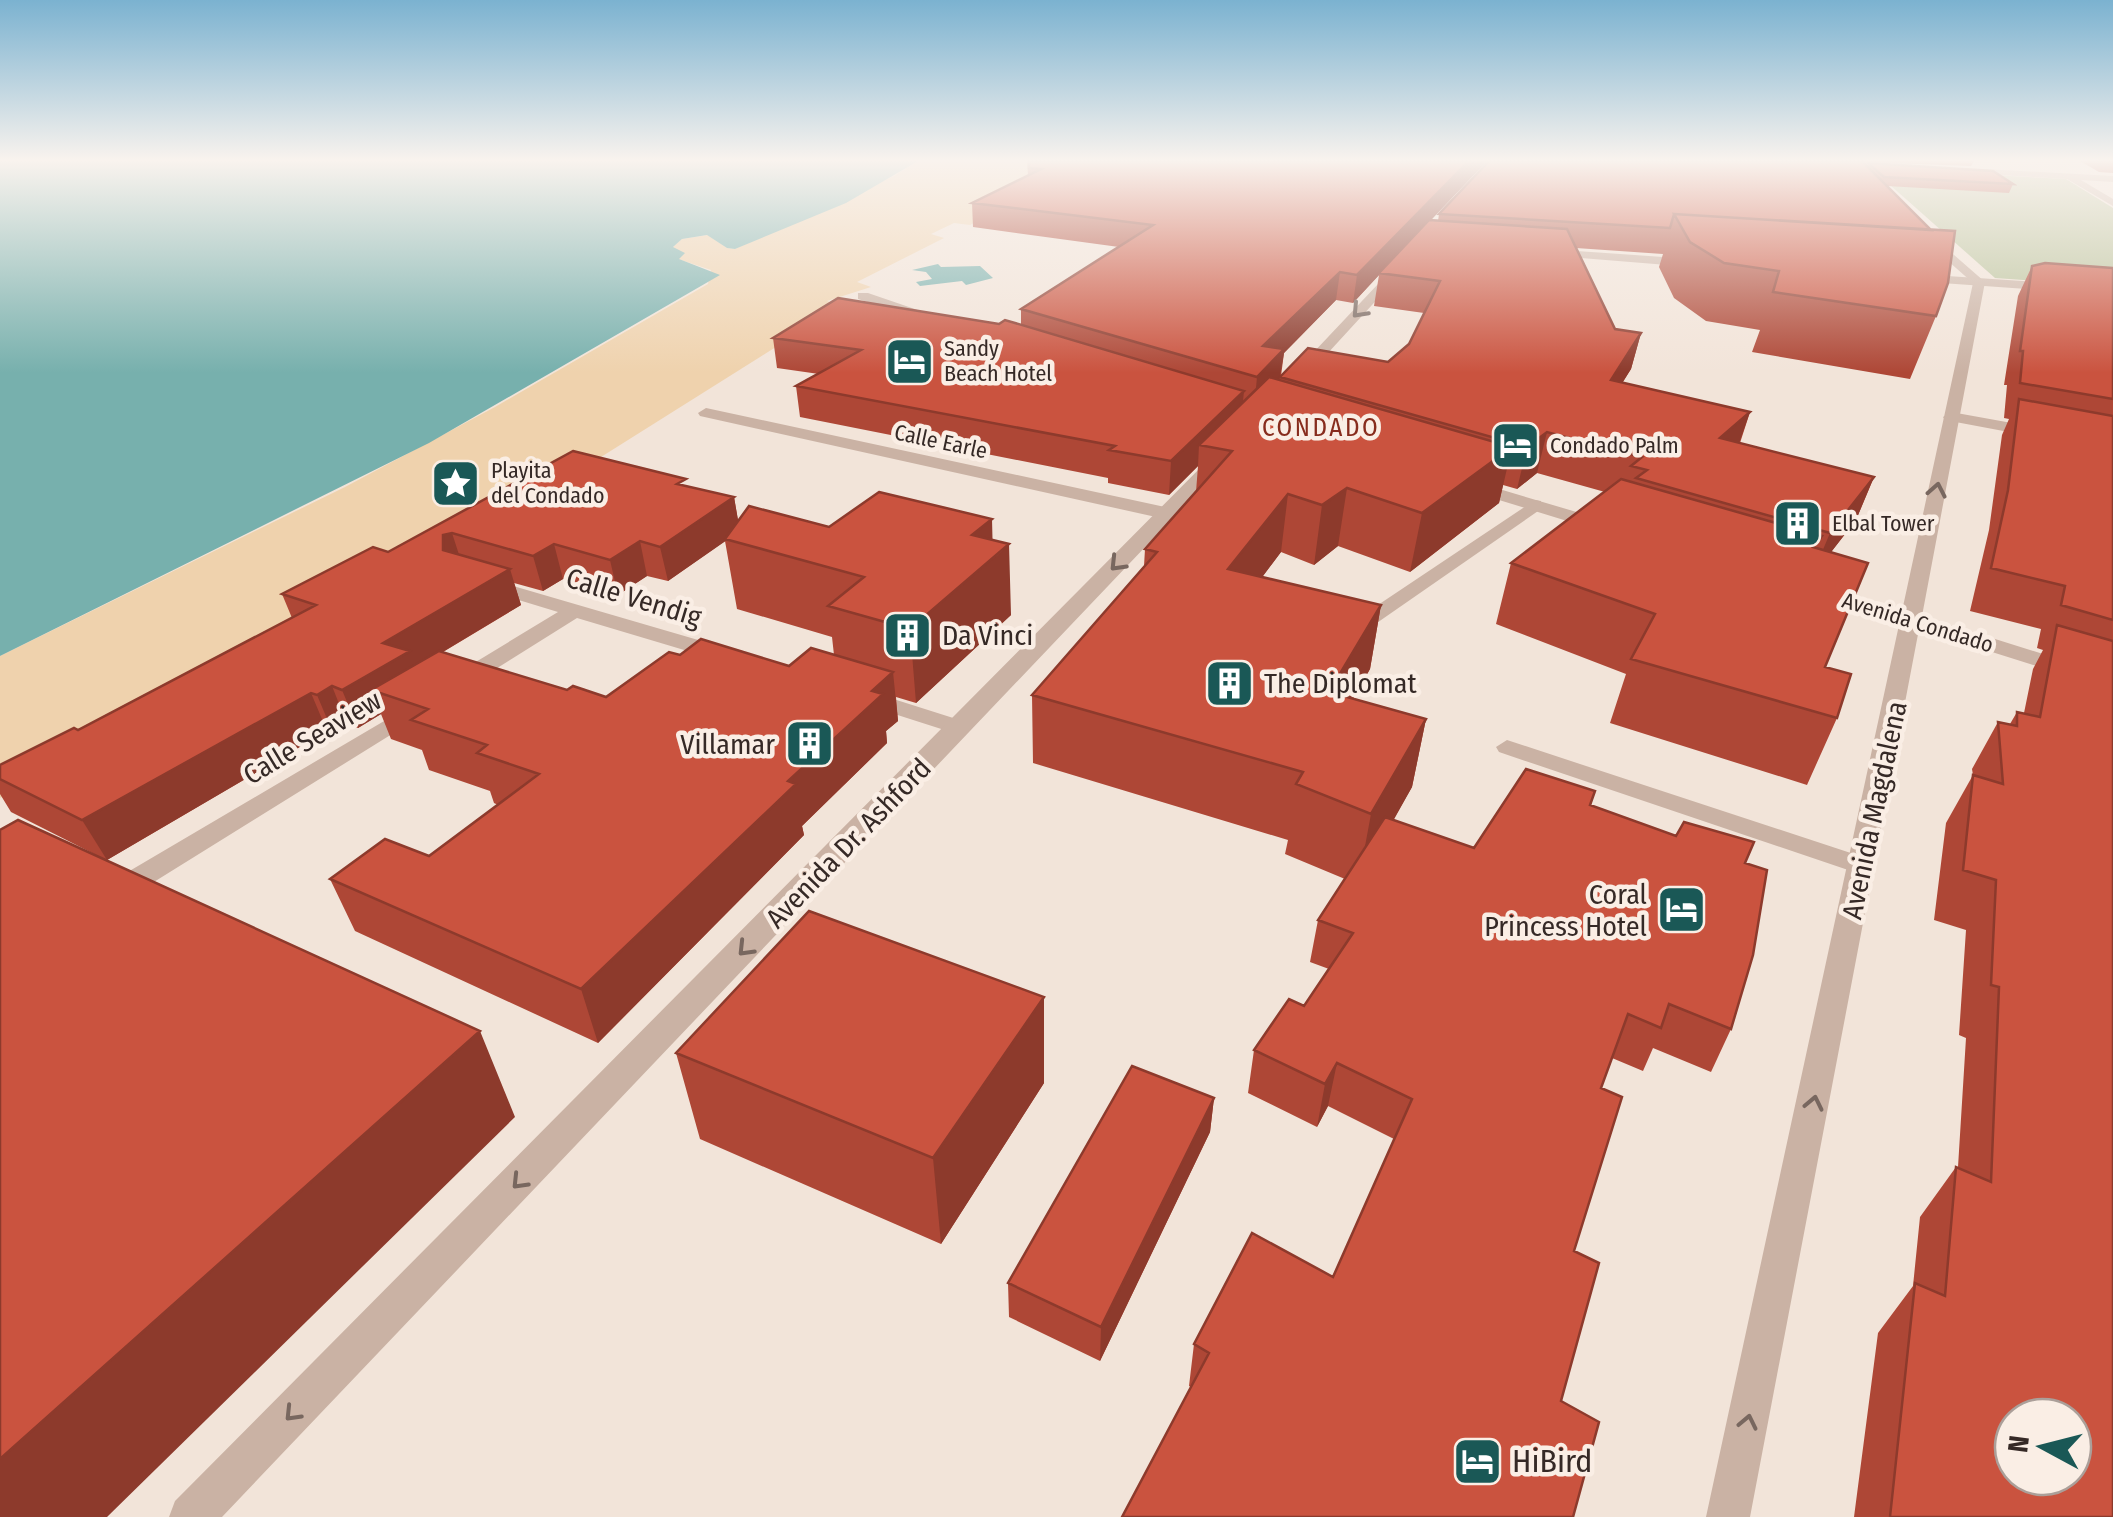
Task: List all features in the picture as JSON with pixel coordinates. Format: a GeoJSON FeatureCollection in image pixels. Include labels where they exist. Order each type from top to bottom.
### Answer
{"type":"FeatureCollection","features":[{"type":"Feature","properties":{"kind":"street"},"geometry":{"type":"LineString","coordinates":[[1922,232],[1978,282]]}},
{"type":"Feature","properties":{"kind":"street"},"geometry":{"type":"LineString","coordinates":[[1540,252],[1715,264]]}},
{"type":"Feature","properties":{"kind":"street"},"geometry":{"type":"LineString","coordinates":[[1288,387],[1412,256]]}},
{"type":"Feature","properties":{"kind":"street"},"geometry":{"type":"LineString","coordinates":[[1907,278],[2113,291]]}},
{"type":"Feature","properties":{"kind":"street","name":"Avenida Magdalena"},"geometry":{"type":"LineString","coordinates":[[1728,1517],[1978,282]]}},
{"type":"Feature","properties":{"kind":"street"},"geometry":{"type":"LineString","coordinates":[[863,296],[958,326]]}},
{"type":"Feature","properties":{"kind":"street","name":"Calle Earle"},"geometry":{"type":"LineString","coordinates":[[706,412],[1165,513]]}},
{"type":"Feature","properties":{"kind":"street"},"geometry":{"type":"LineString","coordinates":[[1952,417],[2053,436]]}},
{"type":"Feature","properties":{"kind":"street","name":"Avenida Dr. Ashford"},"geometry":{"type":"LineString","coordinates":[[191,1517],[1247,431]]}},
{"type":"Feature","properties":{"kind":"street"},"geometry":{"type":"LineString","coordinates":[[1445,478],[1629,534]]}},
{"type":"Feature","properties":{"kind":"street","name":"Calle Vendig"},"geometry":{"type":"LineString","coordinates":[[462,577],[740,660]]}},
{"type":"Feature","properties":{"kind":"street","name":"Avenida Condado"},"geometry":{"type":"LineString","coordinates":[[1799,586],[2113,683]]}},
{"type":"Feature","properties":{"kind":"street","name":"Calle Seaview"},"geometry":{"type":"LineString","coordinates":[[131,883],[574,611]]}},
{"type":"Feature","properties":{"kind":"street"},"geometry":{"type":"LineString","coordinates":[[851,693],[960,728]]}},
{"type":"Feature","properties":{"kind":"lane"},"geometry":{"type":"LineString","coordinates":[[1332,624],[1364,623],[1535,505]]}},
{"type":"Feature","properties":{"kind":"lane"},"geometry":{"type":"LineString","coordinates":[[1507,747],[1862,866]]}},
{"type":"Feature","properties":{"kind":"green space"},"geometry":{"type":"Polygon","coordinates":[[[1943,232],[2113,232],[2113,286],[1995,278],[1943,232]]]}},
{"type":"Feature","properties":{"kind":"sand","name":"Playita del Condado"},"geometry":{"type":"Polygon","coordinates":[[[772,232],[936,232],[931,234],[944,238],[857,282],[871,287],[827,301],[841,306],[566,479],[245,649],[0,798],[0,656],[345,487],[495,407],[708,284],[711,270],[678,259],[673,247],[682,239],[708,235],[735,249],[772,232]]]}},
{"type":"Feature","properties":{"kind":"water"},"geometry":{"type":"Polygon","coordinates":[[[0,232],[777,232],[735,249],[707,235],[682,239],[673,247],[685,253],[679,259],[720,275],[429,443],[0,656],[0,232]]]}},
{"type":"Feature","properties":{"kind":"water"},"geometry":{"type":"Polygon","coordinates":[[[938,264],[980,266],[993,278],[966,285],[962,281],[920,286],[916,282],[932,279],[926,272],[912,270],[938,264]]]}},
{"type":"Feature","properties":{"kind":"building"},"geometry":{"type":"Polygon","coordinates":[[[1142,232],[1399,232],[1357,275],[1340,272],[1263,346],[1284,349],[1257,377],[1021,309],[1142,232]]]}},
{"type":"Feature","properties":{"kind":"building"},"geometry":{"type":"Polygon","coordinates":[[[1418,232],[1568,232],[1615,329],[1641,333],[1611,380],[1750,412],[1720,438],[1874,477],[1830,533],[1636,478],[1647,470],[1631,466],[1642,457],[1547,432],[1527,447],[1280,377],[1308,348],[1388,362],[1409,344],[1440,281],[1379,273],[1418,232]]]}},
{"type":"Feature","properties":{"kind":"building"},"geometry":{"type":"Polygon","coordinates":[[[1684,232],[1955,232],[1948,283],[1936,316],[1773,292],[1779,271],[1724,263],[1690,242],[1684,232]]]}},
{"type":"Feature","properties":{"kind":"building"},"geometry":{"type":"Polygon","coordinates":[[[2045,263],[2113,268],[2113,399],[2020,383],[2020,351],[2032,266],[2045,263]]]}},
{"type":"Feature","properties":{"kind":"building"},"geometry":{"type":"Polygon","coordinates":[[[838,298],[999,324],[1005,320],[1244,391],[1171,461],[1109,450],[1115,446],[796,386],[861,350],[773,338],[838,298]]]}},
{"type":"Feature","properties":{"kind":"building"},"geometry":{"type":"Polygon","coordinates":[[[1269,377],[1512,447],[1422,513],[1347,488],[1322,505],[1288,494],[1228,569],[1381,605],[1329,692],[1426,719],[1371,814],[1296,784],[1303,772],[1032,695],[1157,552],[1145,549],[1232,451],[1199,445],[1269,377]]]}},
{"type":"Feature","properties":{"kind":"building"},"geometry":{"type":"Polygon","coordinates":[[[2019,399],[2113,416],[2113,620],[2061,605],[2065,586],[1991,568],[2008,490],[2019,399]]]}},
{"type":"Feature","properties":{"kind":"building"},"geometry":{"type":"Polygon","coordinates":[[[573,451],[686,479],[677,484],[734,497],[660,547],[640,541],[610,560],[554,544],[533,556],[452,533],[443,535],[443,550],[510,569],[383,643],[410,651],[342,690],[332,686],[317,695],[311,693],[82,820],[0,779],[0,765],[74,728],[78,730],[316,605],[282,594],[373,547],[388,552],[573,451]]]}},
{"type":"Feature","properties":{"kind":"building"},"geometry":{"type":"Polygon","coordinates":[[[1621,479],[1822,536],[1813,547],[1868,563],[1825,667],[1851,674],[1837,718],[1631,659],[1655,614],[1511,563],[1621,479]]]}},
{"type":"Feature","properties":{"kind":"building"},"geometry":{"type":"Polygon","coordinates":[[[879,492],[992,519],[972,535],[1009,544],[910,629],[828,606],[864,577],[725,539],[749,506],[829,527],[879,492]]]}},
{"type":"Feature","properties":{"kind":"building"},"geometry":{"type":"Polygon","coordinates":[[[2057,625],[2113,641],[2113,1517],[1890,1517],[1915,1283],[1945,1296],[1956,1167],[1991,1182],[1999,987],[1991,985],[1996,880],[1963,870],[1973,775],[2003,784],[1998,722],[2017,726],[2017,712],[2040,717],[2057,625]]]}},
{"type":"Feature","properties":{"kind":"building"},"geometry":{"type":"Polygon","coordinates":[[[701,639],[789,666],[811,648],[893,672],[872,691],[883,694],[788,781],[796,784],[581,989],[330,879],[385,839],[429,856],[539,774],[477,753],[487,745],[411,720],[428,709],[371,690],[439,651],[567,690],[573,686],[606,697],[669,652],[680,655],[701,639]]]}},
{"type":"Feature","properties":{"kind":"building"},"geometry":{"type":"Polygon","coordinates":[[[1526,769],[1595,791],[1590,805],[1676,836],[1684,822],[1754,842],[1745,863],[1767,870],[1753,955],[1731,1029],[1669,1004],[1661,1028],[1628,1014],[1601,1088],[1622,1097],[1574,1251],[1599,1263],[1561,1401],[1599,1422],[1573,1517],[1122,1517],[1209,1353],[1194,1344],[1252,1233],[1333,1277],[1412,1099],[1337,1063],[1325,1084],[1254,1050],[1289,999],[1304,1006],[1353,933],[1318,920],[1385,817],[1474,848],[1526,769]]]}},
{"type":"Feature","properties":{"kind":"building"},"geometry":{"type":"Polygon","coordinates":[[[18,820],[480,1031],[0,1459],[0,830],[18,820]]]}},
{"type":"Feature","properties":{"kind":"building"},"geometry":{"type":"Polygon","coordinates":[[[809,911],[1044,997],[933,1158],[676,1053],[809,911]]]}},
{"type":"Feature","properties":{"kind":"building"},"geometry":{"type":"Polygon","coordinates":[[[1132,1066],[1214,1098],[1101,1327],[1008,1283],[1132,1066]]]}},
{"type":"Feature","properties":{"kind":"place","name":"Sandy Beach Hotel"},"geometry":{"type":"Point","coordinates":[909,361]}},
{"type":"Feature","properties":{"kind":"place","name":"Condado Palm"},"geometry":{"type":"Point","coordinates":[1515,445]}},
{"type":"Feature","properties":{"kind":"place","name":"Playita del Condado"},"geometry":{"type":"Point","coordinates":[456,483]}},
{"type":"Feature","properties":{"kind":"place","name":"Elbal Tower"},"geometry":{"type":"Point","coordinates":[1797,523]}},
{"type":"Feature","properties":{"kind":"place","name":"Da Vinci"},"geometry":{"type":"Point","coordinates":[907,635]}},
{"type":"Feature","properties":{"kind":"place","name":"The Diplomat"},"geometry":{"type":"Point","coordinates":[1229,683]}},
{"type":"Feature","properties":{"kind":"place","name":"Villamar"},"geometry":{"type":"Point","coordinates":[810,744]}},
{"type":"Feature","properties":{"kind":"place","name":"Coral Princess Hotel"},"geometry":{"type":"Point","coordinates":[1682,910]}},
{"type":"Feature","properties":{"kind":"place","name":"HiBird"},"geometry":{"type":"Point","coordinates":[1477,1461]}},
{"type":"Feature","properties":{"kind":"district","name":"CONDADO"},"geometry":{"type":"Point","coordinates":[1321,427]}}]}
